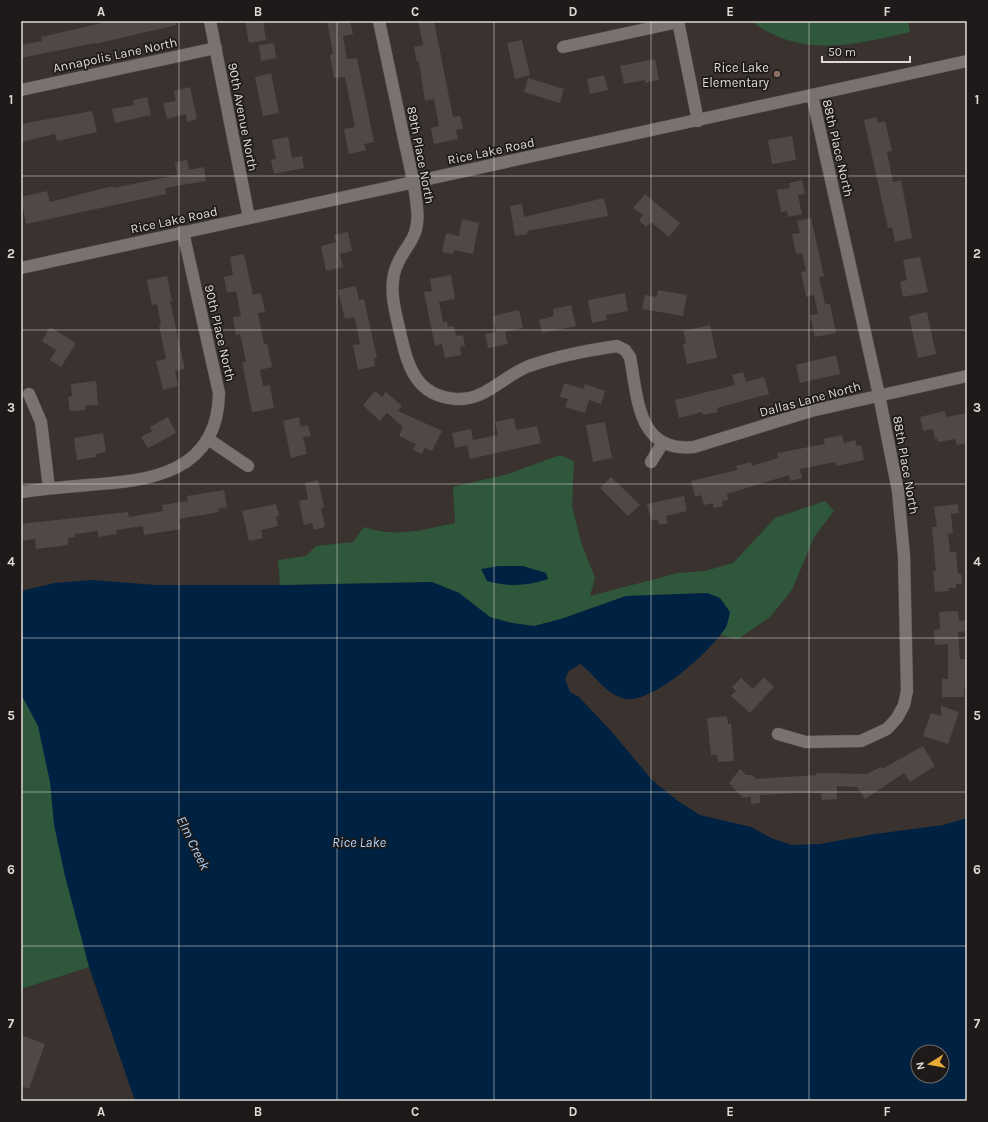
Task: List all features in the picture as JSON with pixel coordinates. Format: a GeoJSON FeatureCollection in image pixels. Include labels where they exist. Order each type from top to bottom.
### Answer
{"type":"FeatureCollection","features":[{"type":"Feature","properties":{"kind":"street","name":"90th Avenue North"},"geometry":{"type":"LineString","coordinates":[[210,21],[249,218]]}},
{"type":"Feature","properties":{"kind":"street","name":"89th Place North"},"geometry":{"type":"LineString","coordinates":[[379,21],[413,182],[418,219],[416,233],[395,272],[392,288],[407,362],[420,383],[432,392],[442,396],[467,399],[479,395],[529,366],[617,346],[626,350],[630,357],[643,419],[646,426],[662,444]]}},
{"type":"Feature","properties":{"kind":"street"},"geometry":{"type":"LineString","coordinates":[[562,47],[678,21],[698,121]]}},
{"type":"Feature","properties":{"kind":"street","name":"Annapolis Lane North"},"geometry":{"type":"LineString","coordinates":[[21,90],[216,48]]}},
{"type":"Feature","properties":{"kind":"street","name":"Rice Lake Road"},"geometry":{"type":"LineString","coordinates":[[21,268],[967,61]]}},
{"type":"Feature","properties":{"kind":"street","name":"88th Place North"},"geometry":{"type":"LineString","coordinates":[[778,734],[806,742],[861,741],[887,729],[897,718],[904,705],[908,674],[903,527],[898,491],[879,395],[812,95]]}},
{"type":"Feature","properties":{"kind":"street","name":"90th Place North"},"geometry":{"type":"LineString","coordinates":[[21,492],[150,478],[171,471],[188,461],[208,439],[215,425],[219,409],[219,393],[183,232]]}},
{"type":"Feature","properties":{"kind":"street","name":"Dallas Lane North"},"geometry":{"type":"LineString","coordinates":[[662,444],[681,448],[694,447],[811,411],[967,376]]}},
{"type":"Feature","properties":{"kind":"street"},"geometry":{"type":"LineString","coordinates":[[29,394],[41,422],[49,488]]}},
{"type":"Feature","properties":{"kind":"street"},"geometry":{"type":"LineString","coordinates":[[208,439],[248,466]]}},
{"type":"Feature","properties":{"kind":"street"},"geometry":{"type":"LineString","coordinates":[[651,462],[662,444]]}},
{"type":"Feature","properties":{"kind":"green space"},"geometry":{"type":"Polygon","coordinates":[[[751,21],[908,21],[910,32],[848,44],[828,46],[809,45],[789,41],[770,33],[751,21]]]}},
{"type":"Feature","properties":{"kind":"green space"},"geometry":{"type":"Polygon","coordinates":[[[560,455],[574,461],[572,506],[581,542],[595,578],[590,596],[678,573],[705,571],[733,563],[775,518],[825,501],[834,511],[814,537],[792,590],[770,617],[738,639],[719,635],[727,626],[707,593],[626,596],[561,619],[534,626],[512,623],[490,617],[459,593],[432,582],[280,585],[278,560],[306,556],[316,546],[353,542],[364,527],[388,532],[410,532],[455,523],[453,487],[508,474],[560,455]]]}},
{"type":"Feature","properties":{"kind":"green space"},"geometry":{"type":"Polygon","coordinates":[[[21,625],[63,814],[89,967],[21,989],[21,625]]]}},
{"type":"Feature","properties":{"kind":"water"},"geometry":{"type":"Polygon","coordinates":[[[499,566],[523,566],[546,573],[548,579],[518,585],[487,581],[481,569],[499,566]]]}},
{"type":"Feature","properties":{"kind":"water","name":"Rice Lake"},"geometry":{"type":"Polygon","coordinates":[[[92,580],[156,585],[291,585],[432,582],[459,593],[490,617],[512,623],[534,626],[561,619],[626,596],[707,593],[720,598],[730,612],[726,627],[719,637],[696,661],[667,684],[652,693],[638,698],[626,699],[619,697],[606,689],[586,668],[580,664],[569,671],[565,679],[570,692],[579,697],[611,731],[653,781],[678,801],[700,815],[751,827],[773,839],[792,845],[820,844],[875,834],[943,825],[967,818],[967,1101],[135,1101],[89,967],[65,876],[54,825],[50,782],[38,726],[21,694],[21,591],[55,583],[92,580]]]}},
{"type":"Feature","properties":{"kind":"building"},"geometry":{"type":"Polygon","coordinates":[[[111,21],[176,21],[176,25],[95,44],[21,58],[21,45],[42,41],[41,37],[111,21]]]}},
{"type":"Feature","properties":{"kind":"building"},"geometry":{"type":"Polygon","coordinates":[[[245,21],[263,21],[266,40],[249,43],[245,21]]]}},
{"type":"Feature","properties":{"kind":"building"},"geometry":{"type":"Polygon","coordinates":[[[327,21],[350,21],[353,34],[343,36],[347,59],[357,58],[374,142],[364,144],[366,150],[349,154],[344,129],[355,127],[345,77],[334,78],[330,55],[333,54],[327,21]]]}},
{"type":"Feature","properties":{"kind":"building"},"geometry":{"type":"Polygon","coordinates":[[[418,21],[434,21],[453,117],[460,116],[463,129],[456,130],[458,139],[434,144],[431,128],[439,126],[434,99],[425,101],[419,62],[417,62],[414,47],[423,45],[418,21]]]}},
{"type":"Feature","properties":{"kind":"building"},"geometry":{"type":"Polygon","coordinates":[[[522,40],[530,75],[515,79],[507,43],[522,40]]]}},
{"type":"Feature","properties":{"kind":"building"},"geometry":{"type":"Polygon","coordinates":[[[274,43],[276,58],[261,61],[259,45],[274,43]]]}},
{"type":"Feature","properties":{"kind":"building"},"geometry":{"type":"Polygon","coordinates":[[[655,59],[659,80],[645,83],[645,80],[624,84],[620,66],[655,59]]]}},
{"type":"Feature","properties":{"kind":"building"},"geometry":{"type":"Polygon","coordinates":[[[271,73],[279,113],[263,116],[255,77],[271,73]]]}},
{"type":"Feature","properties":{"kind":"building"},"geometry":{"type":"Polygon","coordinates":[[[604,75],[608,90],[590,94],[587,79],[604,75]]]}},
{"type":"Feature","properties":{"kind":"building"},"geometry":{"type":"Polygon","coordinates":[[[528,78],[564,89],[560,103],[524,92],[528,78]]]}},
{"type":"Feature","properties":{"kind":"building"},"geometry":{"type":"Polygon","coordinates":[[[190,87],[197,119],[187,122],[186,114],[167,119],[163,103],[176,101],[174,91],[190,87]]]}},
{"type":"Feature","properties":{"kind":"building"},"geometry":{"type":"Polygon","coordinates":[[[147,97],[151,115],[115,123],[112,109],[134,105],[133,100],[147,97]]]}},
{"type":"Feature","properties":{"kind":"building"},"geometry":{"type":"Polygon","coordinates":[[[92,111],[97,132],[57,141],[55,134],[21,142],[21,124],[92,111]]]}},
{"type":"Feature","properties":{"kind":"building"},"geometry":{"type":"Polygon","coordinates":[[[877,117],[878,123],[885,121],[892,151],[887,152],[893,182],[901,180],[912,238],[895,242],[892,227],[888,228],[864,120],[877,117]]]}},
{"type":"Feature","properties":{"kind":"building"},"geometry":{"type":"Polygon","coordinates":[[[792,136],[796,160],[772,164],[768,140],[792,136]]]}},
{"type":"Feature","properties":{"kind":"building"},"geometry":{"type":"Polygon","coordinates":[[[288,137],[292,158],[302,156],[304,168],[274,174],[271,160],[276,159],[272,140],[288,137]]]}},
{"type":"Feature","properties":{"kind":"building"},"geometry":{"type":"Polygon","coordinates":[[[187,160],[189,170],[204,167],[206,181],[165,188],[166,194],[26,224],[21,197],[47,191],[50,202],[113,186],[113,188],[177,175],[175,162],[187,160]]]}},
{"type":"Feature","properties":{"kind":"building"},"geometry":{"type":"Polygon","coordinates":[[[802,180],[805,194],[798,195],[802,214],[788,217],[787,211],[781,212],[777,190],[790,188],[789,183],[802,180]]]}},
{"type":"Feature","properties":{"kind":"building"},"geometry":{"type":"Polygon","coordinates":[[[645,194],[680,223],[669,237],[651,222],[646,227],[639,220],[643,215],[633,208],[645,194]]]}},
{"type":"Feature","properties":{"kind":"building"},"geometry":{"type":"Polygon","coordinates":[[[604,198],[608,216],[527,231],[527,234],[515,236],[510,206],[522,204],[524,217],[604,198]]]}},
{"type":"Feature","properties":{"kind":"building"},"geometry":{"type":"Polygon","coordinates":[[[811,218],[824,276],[819,277],[825,304],[830,304],[836,333],[815,337],[810,315],[818,314],[814,295],[806,297],[801,272],[806,271],[802,253],[796,254],[792,234],[800,233],[797,221],[811,218]]]}},
{"type":"Feature","properties":{"kind":"building"},"geometry":{"type":"Polygon","coordinates":[[[462,219],[479,223],[473,254],[454,250],[453,254],[442,252],[446,233],[459,236],[462,219]]]}},
{"type":"Feature","properties":{"kind":"building"},"geometry":{"type":"Polygon","coordinates":[[[348,232],[352,251],[340,254],[343,267],[326,271],[321,246],[336,242],[334,235],[348,232]]]}},
{"type":"Feature","properties":{"kind":"building"},"geometry":{"type":"Polygon","coordinates":[[[244,254],[253,295],[261,293],[265,312],[258,313],[264,344],[267,343],[272,367],[260,370],[263,386],[270,385],[274,408],[252,412],[242,362],[246,362],[240,334],[236,335],[233,317],[241,316],[236,291],[227,293],[224,277],[233,275],[230,257],[244,254]]]}},
{"type":"Feature","properties":{"kind":"building"},"geometry":{"type":"Polygon","coordinates":[[[920,257],[928,292],[903,297],[900,282],[907,280],[903,260],[920,257]]]}},
{"type":"Feature","properties":{"kind":"building"},"geometry":{"type":"Polygon","coordinates":[[[451,275],[455,299],[439,302],[443,322],[447,321],[448,327],[454,326],[456,336],[463,335],[465,346],[460,347],[461,355],[445,358],[442,344],[435,346],[424,292],[432,291],[430,279],[451,275]]]}},
{"type":"Feature","properties":{"kind":"building"},"geometry":{"type":"Polygon","coordinates":[[[167,276],[172,301],[170,301],[185,369],[175,371],[178,386],[163,390],[156,361],[166,359],[159,325],[161,324],[157,304],[152,305],[147,280],[167,276]]]}},
{"type":"Feature","properties":{"kind":"building"},"geometry":{"type":"Polygon","coordinates":[[[356,286],[359,300],[364,299],[377,358],[374,359],[375,366],[358,370],[353,345],[360,344],[356,323],[354,317],[345,319],[338,290],[356,286]]]}},
{"type":"Feature","properties":{"kind":"building"},"geometry":{"type":"Polygon","coordinates":[[[658,290],[687,295],[683,316],[642,309],[645,295],[657,297],[658,290]]]}},
{"type":"Feature","properties":{"kind":"building"},"geometry":{"type":"Polygon","coordinates":[[[625,293],[628,311],[606,315],[607,320],[592,323],[588,300],[625,293]]]}},
{"type":"Feature","properties":{"kind":"building"},"geometry":{"type":"Polygon","coordinates":[[[571,305],[576,326],[542,333],[539,320],[554,316],[553,309],[571,305]]]}},
{"type":"Feature","properties":{"kind":"building"},"geometry":{"type":"Polygon","coordinates":[[[519,310],[523,328],[505,332],[508,344],[488,348],[485,334],[496,332],[493,316],[519,310]]]}},
{"type":"Feature","properties":{"kind":"building"},"geometry":{"type":"Polygon","coordinates":[[[927,312],[936,354],[918,358],[909,316],[927,312]]]}},
{"type":"Feature","properties":{"kind":"building"},"geometry":{"type":"Polygon","coordinates":[[[710,325],[717,358],[687,364],[683,344],[686,343],[683,331],[710,325]]]}},
{"type":"Feature","properties":{"kind":"building"},"geometry":{"type":"Polygon","coordinates":[[[50,327],[76,343],[61,367],[50,360],[56,350],[42,341],[50,327]]]}},
{"type":"Feature","properties":{"kind":"building"},"geometry":{"type":"Polygon","coordinates":[[[836,355],[840,374],[800,383],[796,365],[836,355]]]}},
{"type":"Feature","properties":{"kind":"building"},"geometry":{"type":"Polygon","coordinates":[[[743,372],[746,382],[764,377],[769,394],[717,408],[718,412],[703,415],[702,412],[679,418],[675,400],[735,385],[732,375],[743,372]]]}},
{"type":"Feature","properties":{"kind":"building"},"geometry":{"type":"Polygon","coordinates":[[[96,381],[98,405],[85,406],[85,410],[70,411],[68,397],[72,396],[71,384],[96,381]]]}},
{"type":"Feature","properties":{"kind":"building"},"geometry":{"type":"Polygon","coordinates":[[[564,383],[583,389],[585,384],[605,391],[601,404],[589,400],[585,413],[565,407],[568,399],[560,397],[564,383]]]}},
{"type":"Feature","properties":{"kind":"building"},"geometry":{"type":"Polygon","coordinates":[[[375,391],[382,397],[386,392],[402,406],[398,411],[442,431],[432,451],[425,448],[422,454],[413,450],[416,444],[399,436],[403,427],[387,413],[380,421],[363,405],[375,391]]]}},
{"type":"Feature","properties":{"kind":"building"},"geometry":{"type":"Polygon","coordinates":[[[945,411],[946,417],[967,413],[967,443],[957,445],[955,439],[938,442],[937,438],[935,439],[933,429],[923,431],[920,417],[945,411]]]}},
{"type":"Feature","properties":{"kind":"building"},"geometry":{"type":"Polygon","coordinates":[[[168,417],[176,433],[148,448],[141,437],[152,431],[150,427],[168,417]]]}},
{"type":"Feature","properties":{"kind":"building"},"geometry":{"type":"Polygon","coordinates":[[[299,417],[301,427],[308,425],[311,436],[303,437],[307,454],[291,458],[283,421],[299,417]]]}},
{"type":"Feature","properties":{"kind":"building"},"geometry":{"type":"Polygon","coordinates":[[[514,418],[516,430],[537,426],[541,443],[470,459],[467,445],[455,448],[452,433],[471,429],[473,440],[498,435],[495,422],[514,418]]]}},
{"type":"Feature","properties":{"kind":"building"},"geometry":{"type":"Polygon","coordinates":[[[605,422],[612,458],[593,462],[586,425],[605,422]]]}},
{"type":"Feature","properties":{"kind":"building"},"geometry":{"type":"Polygon","coordinates":[[[103,433],[106,452],[96,454],[96,457],[77,460],[74,438],[103,433]]]}},
{"type":"Feature","properties":{"kind":"building"},"geometry":{"type":"Polygon","coordinates":[[[842,435],[844,443],[855,440],[857,446],[861,445],[864,460],[836,466],[835,462],[800,469],[802,478],[790,481],[789,475],[727,494],[728,500],[722,501],[723,506],[714,508],[713,503],[704,505],[701,495],[695,497],[691,481],[737,470],[736,466],[751,462],[752,466],[778,458],[777,453],[825,444],[823,439],[842,435]]]}},
{"type":"Feature","properties":{"kind":"building"},"geometry":{"type":"Polygon","coordinates":[[[611,477],[640,505],[628,516],[600,488],[611,477]]]}},
{"type":"Feature","properties":{"kind":"building"},"geometry":{"type":"Polygon","coordinates":[[[318,480],[324,507],[321,508],[325,527],[314,530],[312,523],[304,525],[299,501],[308,499],[305,483],[318,480]]]}},
{"type":"Feature","properties":{"kind":"building"},"geometry":{"type":"Polygon","coordinates":[[[224,490],[227,507],[218,509],[219,512],[179,519],[181,529],[144,535],[143,526],[116,530],[117,534],[98,537],[98,531],[75,534],[75,537],[68,538],[68,545],[36,549],[35,539],[21,541],[21,524],[128,512],[129,517],[163,511],[162,505],[188,501],[187,496],[224,490]]]}},
{"type":"Feature","properties":{"kind":"building"},"geometry":{"type":"Polygon","coordinates":[[[684,496],[687,511],[666,516],[668,523],[659,525],[657,519],[651,521],[647,504],[684,496]]]}},
{"type":"Feature","properties":{"kind":"building"},"geometry":{"type":"Polygon","coordinates":[[[276,504],[279,516],[276,517],[278,526],[261,530],[263,538],[249,541],[242,511],[276,504]]]}},
{"type":"Feature","properties":{"kind":"building"},"geometry":{"type":"Polygon","coordinates":[[[958,504],[959,513],[951,514],[953,533],[948,534],[950,552],[956,552],[958,574],[961,574],[962,584],[956,584],[956,588],[949,588],[949,591],[935,592],[933,571],[936,571],[932,527],[937,527],[934,507],[958,504]]]}},
{"type":"Feature","properties":{"kind":"building"},"geometry":{"type":"Polygon","coordinates":[[[958,611],[959,621],[966,620],[967,631],[958,632],[960,659],[967,659],[967,687],[964,687],[964,697],[942,697],[942,679],[948,679],[948,644],[935,645],[934,630],[940,629],[939,612],[958,611]]]}},
{"type":"Feature","properties":{"kind":"building"},"geometry":{"type":"Polygon","coordinates":[[[764,677],[774,687],[750,713],[731,696],[736,691],[732,687],[741,678],[753,689],[764,677]]]}},
{"type":"Feature","properties":{"kind":"building"},"geometry":{"type":"Polygon","coordinates":[[[941,706],[959,712],[948,744],[923,736],[931,713],[941,716],[941,706]]]}},
{"type":"Feature","properties":{"kind":"building"},"geometry":{"type":"Polygon","coordinates":[[[727,716],[728,724],[731,723],[734,761],[718,762],[717,755],[711,755],[707,718],[727,716]]]}},
{"type":"Feature","properties":{"kind":"building"},"geometry":{"type":"Polygon","coordinates":[[[923,746],[935,766],[910,782],[904,773],[865,799],[857,787],[837,786],[837,799],[822,800],[821,793],[760,795],[760,803],[751,804],[751,797],[743,798],[729,783],[740,769],[746,775],[752,775],[756,779],[817,775],[816,773],[867,774],[881,767],[882,769],[923,746]]]}},
{"type":"Feature","properties":{"kind":"building"},"geometry":{"type":"Polygon","coordinates":[[[21,1035],[45,1044],[29,1089],[21,1086],[21,1035]]]}},
{"type":"Feature","properties":{"kind":"place","name":"Rice Lake Elementary"},"geometry":{"type":"Point","coordinates":[777,74]}},
{"type":"Feature","properties":{"kind":"water label","name":"Elm Creek"},"geometry":{"type":"Point","coordinates":[193,843]}}]}
